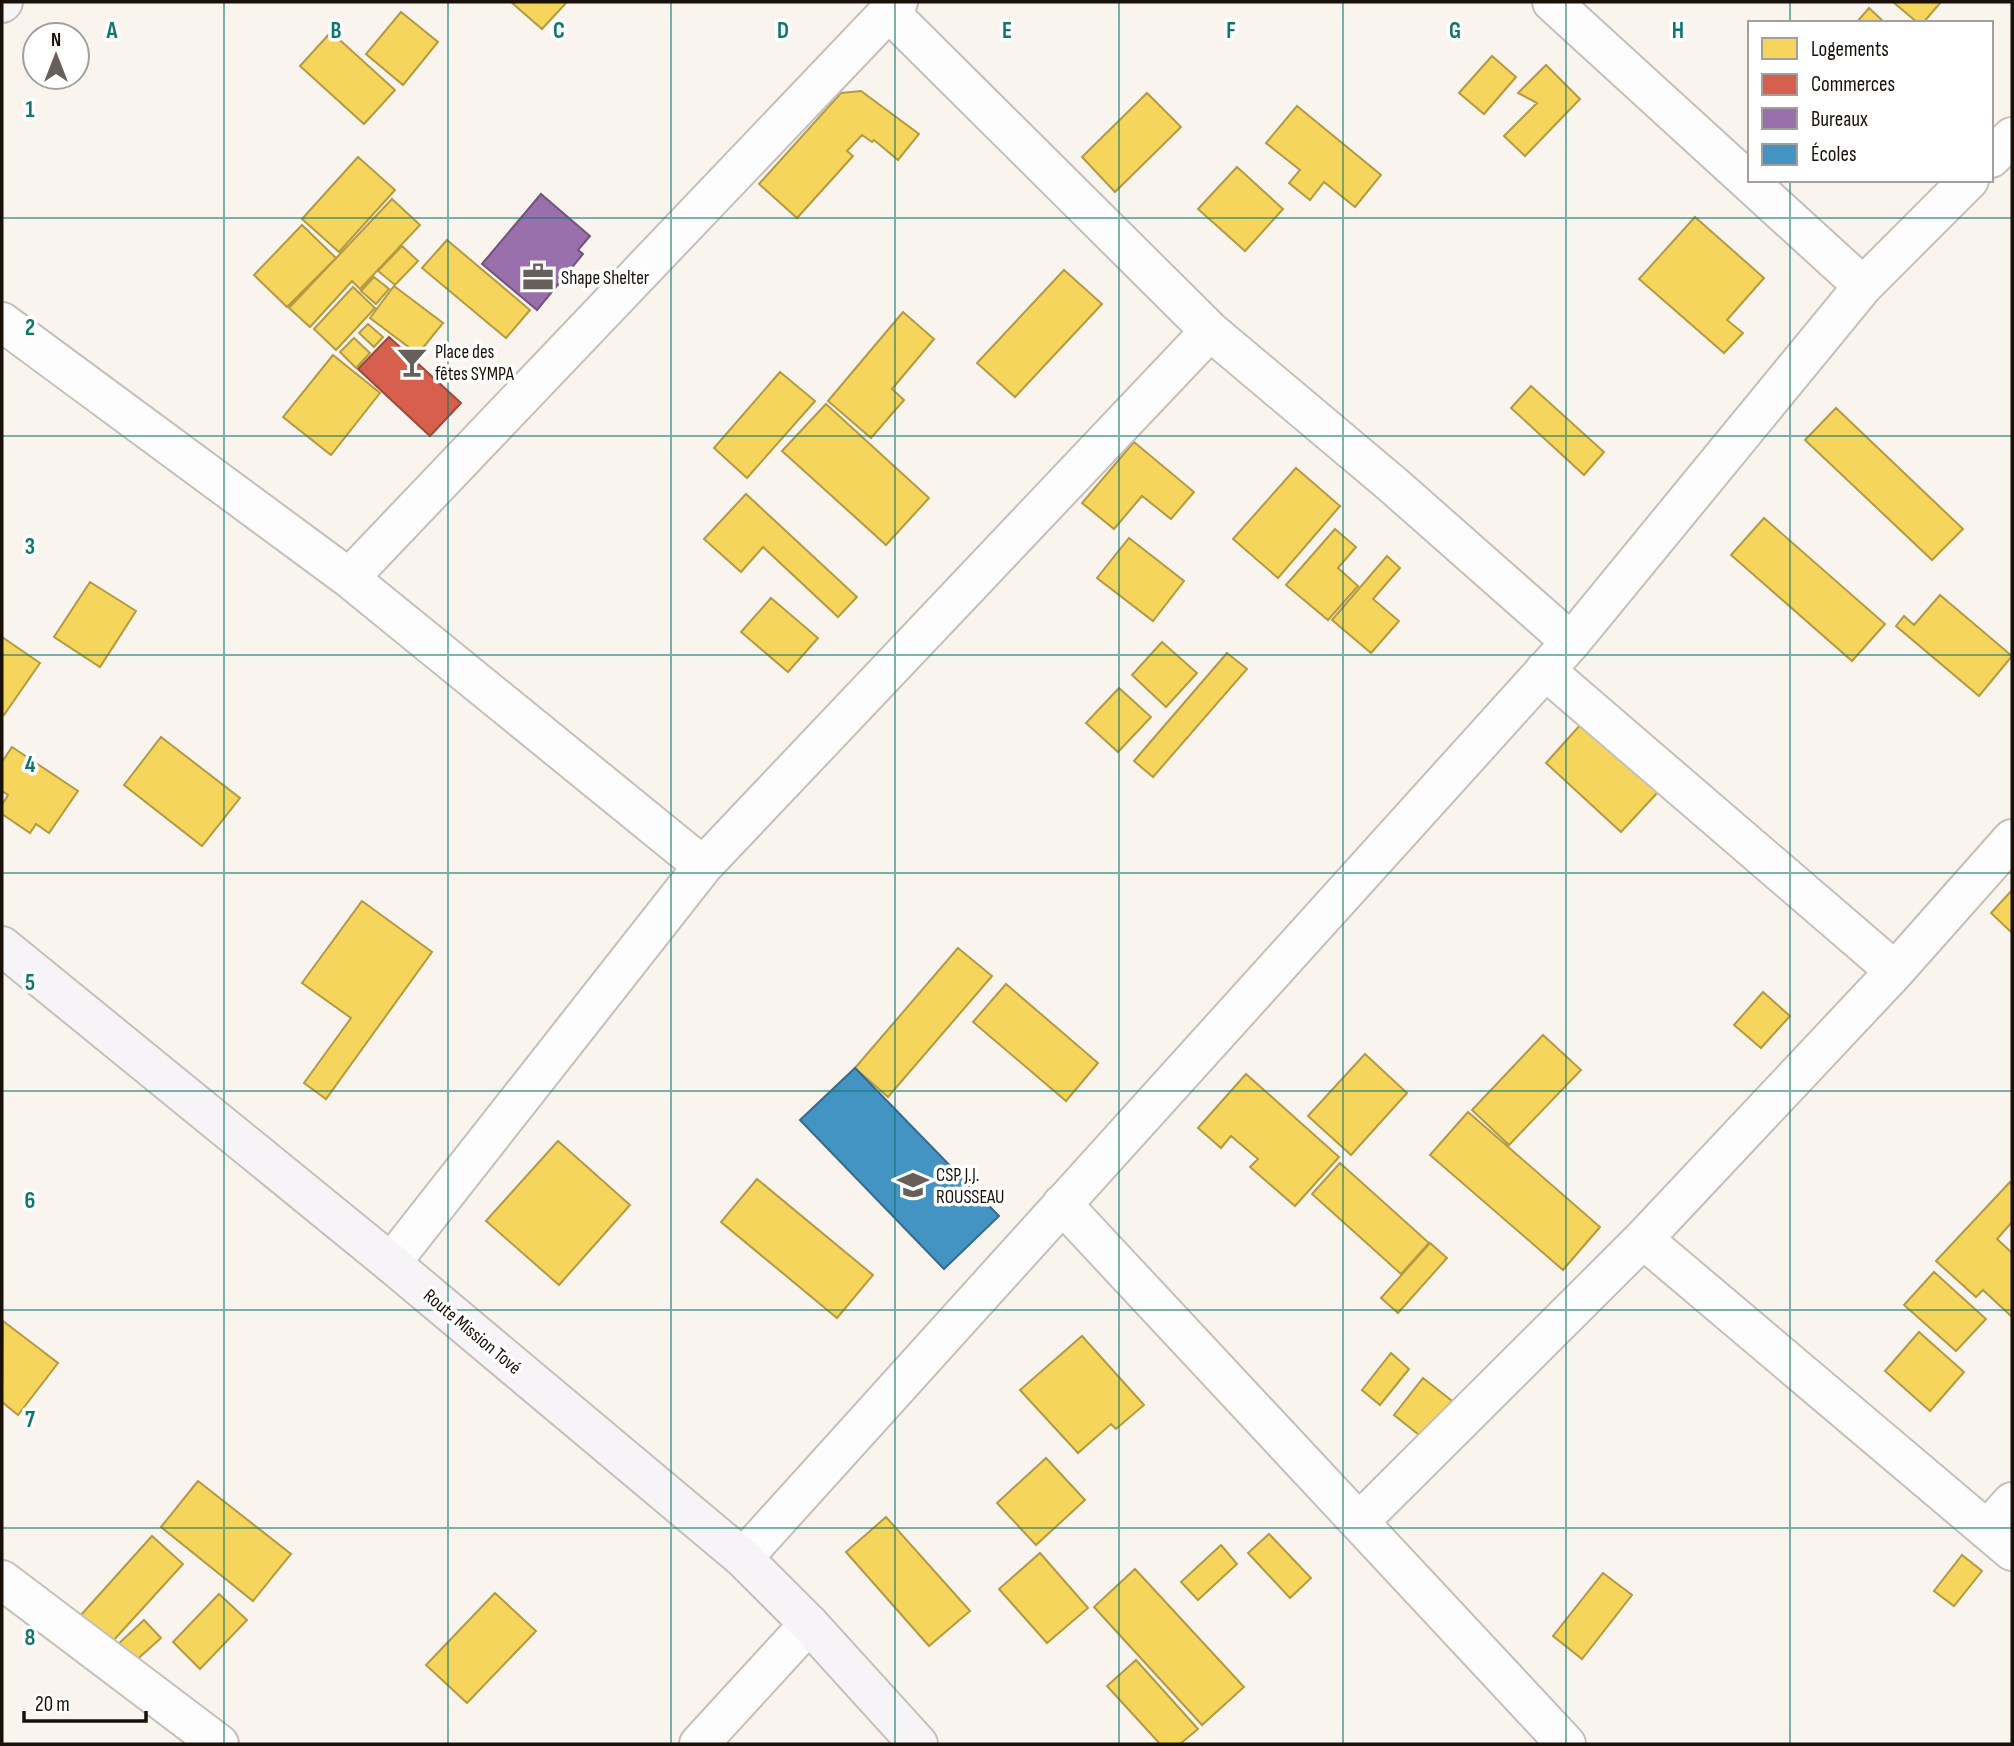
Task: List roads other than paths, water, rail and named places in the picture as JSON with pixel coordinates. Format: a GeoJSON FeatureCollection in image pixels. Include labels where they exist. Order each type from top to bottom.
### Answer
{"type":"FeatureCollection","features":[{"type":"Feature","properties":{"kind":"street"},"geometry":{"type":"LineString","coordinates":[[1552,2],[1748,181]]}},
{"type":"Feature","properties":{"kind":"street"},"geometry":{"type":"LineString","coordinates":[[349,578],[894,7],[1210,331],[1392,484],[1571,642]]}},
{"type":"Feature","properties":{"kind":"street"},"geometry":{"type":"LineString","coordinates":[[1993,156],[2012,137]]}},
{"type":"Feature","properties":{"kind":"street"},"geometry":{"type":"LineString","coordinates":[[1749,182],[1863,286]]}},
{"type":"Feature","properties":{"kind":"street"},"geometry":{"type":"LineString","coordinates":[[743,1558],[1571,642],[1863,286],[1967,182]]}},
{"type":"Feature","properties":{"kind":"street"},"geometry":{"type":"LineString","coordinates":[[2,322],[349,578],[703,866]]}},
{"type":"Feature","properties":{"kind":"street"},"geometry":{"type":"LineString","coordinates":[[391,1263],[703,866],[1210,331]]}},
{"type":"Feature","properties":{"kind":"street"},"geometry":{"type":"LineString","coordinates":[[1545,670],[1895,971]]}},
{"type":"Feature","properties":{"kind":"street"},"geometry":{"type":"LineString","coordinates":[[1359,1522],[1643,1240],[1895,971],[2012,839]]}},
{"type":"Feature","properties":{"kind":"street","name":"Route Mission Tové"},"geometry":{"type":"LineString","coordinates":[[2,946],[391,1263],[743,1558],[809,1623],[918,1744]]}},
{"type":"Feature","properties":{"kind":"street"},"geometry":{"type":"LineString","coordinates":[[1062,1204],[1566,1744]]}},
{"type":"Feature","properties":{"kind":"street"},"geometry":{"type":"LineString","coordinates":[[1643,1240],[1999,1541],[2012,1502]]}},
{"type":"Feature","properties":{"kind":"street"},"geometry":{"type":"LineString","coordinates":[[2,1580],[219,1744]]}},
{"type":"Feature","properties":{"kind":"street"},"geometry":{"type":"LineString","coordinates":[[699,1744],[809,1623]]}},
{"type":"Feature","properties":{"kind":"place","name":"Shape Shelter"},"geometry":{"type":"Point","coordinates":[538,277]}},
{"type":"Feature","properties":{"kind":"place","name":"Place des fêtes SYMPA"},"geometry":{"type":"Point","coordinates":[412,362]}},
{"type":"Feature","properties":{"kind":"place","name":"CSP J.J. ROUSSEAU"},"geometry":{"type":"Point","coordinates":[913,1185]}}]}
